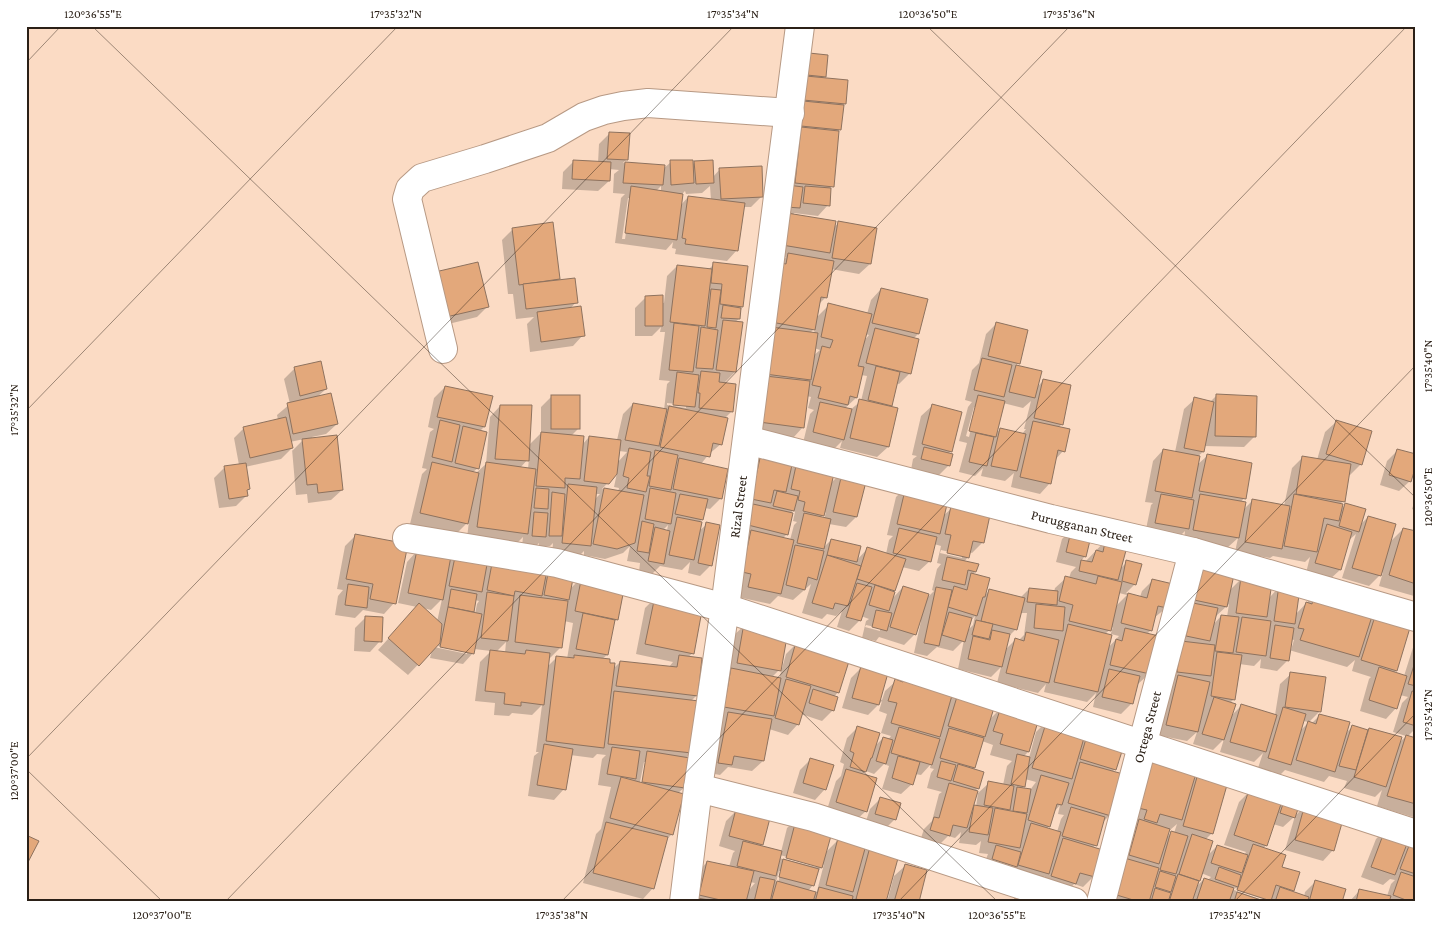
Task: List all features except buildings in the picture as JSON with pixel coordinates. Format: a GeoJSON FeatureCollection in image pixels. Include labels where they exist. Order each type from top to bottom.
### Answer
{"type":"FeatureCollection","features":[{"type":"Feature","properties":{"kind":"street","name":"Rizal Street"},"geometry":{"type":"LineString","coordinates":[[684,902],[698,788],[726,608],[800,26]]}},
{"type":"Feature","properties":{"kind":"street"},"geometry":{"type":"LineString","coordinates":[[443,349],[407,199],[410,189],[422,178],[548,138],[584,117],[623,106],[648,103],[790,113]]}},
{"type":"Feature","properties":{"kind":"street","name":"Purugganan Street"},"geometry":{"type":"LineString","coordinates":[[747,440],[1041,517],[1193,552],[1416,617]]}},
{"type":"Feature","properties":{"kind":"street"},"geometry":{"type":"LineString","coordinates":[[407,538],[557,563],[726,608],[1416,834]]}},
{"type":"Feature","properties":{"kind":"street","name":"Ortega Street"},"geometry":{"type":"LineString","coordinates":[[1101,902],[1193,552]]}},
{"type":"Feature","properties":{"kind":"street"},"geometry":{"type":"LineString","coordinates":[[698,788],[813,817],[1074,902]]}}]}
